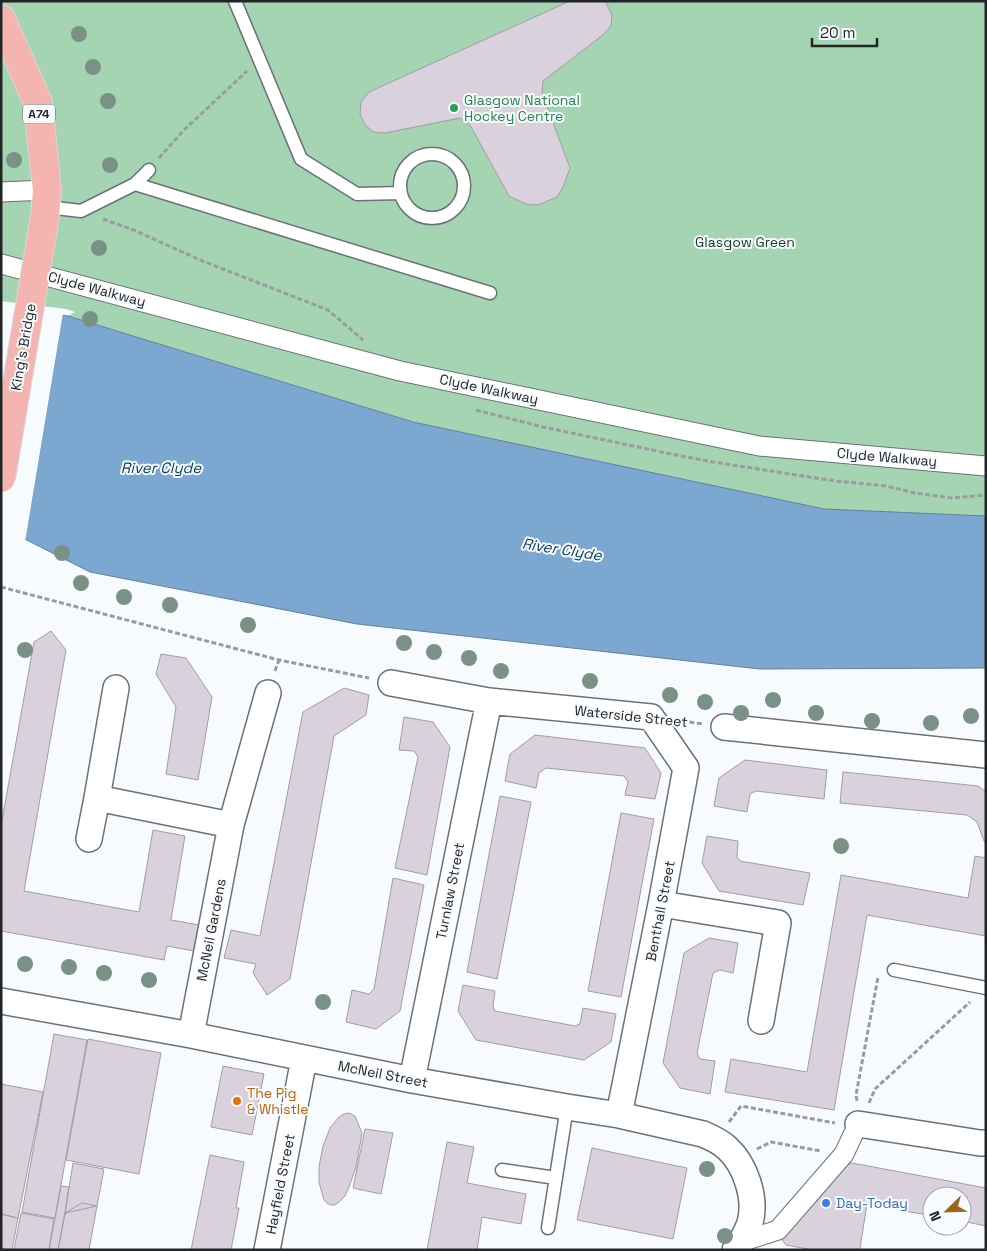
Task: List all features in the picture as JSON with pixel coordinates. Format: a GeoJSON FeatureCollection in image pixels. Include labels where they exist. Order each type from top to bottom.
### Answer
{"type":"FeatureCollection","features":[{"type":"Feature","properties":{"kind":"main road","name":"A74"},"geometry":{"type":"LineString","coordinates":[[1,19],[38,103],[46,205]]}},
{"type":"Feature","properties":{"kind":"main road","name":"King's Bridge"},"geometry":{"type":"LineString","coordinates":[[1,478],[46,205]]}},
{"type":"Feature","properties":{"kind":"street"},"geometry":{"type":"LineString","coordinates":[[1,192],[46,205]]}},
{"type":"Feature","properties":{"kind":"street","name":"Clyde Walkway"},"geometry":{"type":"LineString","coordinates":[[1,264],[400,371],[749,444],[986,466]]}},
{"type":"Feature","properties":{"kind":"street","name":"Waterside Street"},"geometry":{"type":"LineString","coordinates":[[391,683],[489,701],[651,717]]}},
{"type":"Feature","properties":{"kind":"street"},"geometry":{"type":"LineString","coordinates":[[89,839],[116,688]]}},
{"type":"Feature","properties":{"kind":"street","name":"McNeil Gardens"},"geometry":{"type":"LineString","coordinates":[[191,1035],[230,825],[268,693]]}},
{"type":"Feature","properties":{"kind":"street","name":"Turnlaw Street"},"geometry":{"type":"LineString","coordinates":[[412,1080],[489,701]]}},
{"type":"Feature","properties":{"kind":"street","name":"Benthall Street"},"geometry":{"type":"LineString","coordinates":[[619,1115],[662,904],[686,768],[651,717]]}},
{"type":"Feature","properties":{"kind":"street"},"geometry":{"type":"LineString","coordinates":[[724,727],[986,755]]}},
{"type":"Feature","properties":{"kind":"street"},"geometry":{"type":"LineString","coordinates":[[97,798],[230,825]]}},
{"type":"Feature","properties":{"kind":"street"},"geometry":{"type":"LineString","coordinates":[[662,904],[778,923],[761,1021]]}},
{"type":"Feature","properties":{"kind":"street","name":"McNeil Street"},"geometry":{"type":"LineString","coordinates":[[1,1001],[191,1035],[412,1080],[619,1115],[703,1134],[726,1146],[742,1168]]}},
{"type":"Feature","properties":{"kind":"street","name":"Hayfield Street"},"geometry":{"type":"LineString","coordinates":[[267,1250],[304,1059]]}},
{"type":"Feature","properties":{"kind":"street"},"geometry":{"type":"LineString","coordinates":[[738,1246],[778,1230],[844,1154],[858,1124],[980,1144],[986,1143]]}},
{"type":"Feature","properties":{"kind":"street"},"geometry":{"type":"LineString","coordinates":[[738,1246],[750,1221],[752,1200],[742,1168]]}},
{"type":"Feature","properties":{"kind":"lane"},"geometry":{"type":"LineString","coordinates":[[235,1],[302,159],[358,194],[401,194]]}},
{"type":"Feature","properties":{"kind":"lane"},"geometry":{"type":"LineString","coordinates":[[436,153],[446,156],[461,170],[464,192],[460,202],[444,216],[422,217],[405,204],[401,194],[400,183],[402,173],[408,164],[425,154],[436,153]]}},
{"type":"Feature","properties":{"kind":"lane"},"geometry":{"type":"LineString","coordinates":[[46,205],[81,211],[136,184],[149,170]]}},
{"type":"Feature","properties":{"kind":"lane"},"geometry":{"type":"LineString","coordinates":[[136,184],[490,293]]}},
{"type":"Feature","properties":{"kind":"lane"},"geometry":{"type":"LineString","coordinates":[[894,970],[985,988]]}},
{"type":"Feature","properties":{"kind":"lane"},"geometry":{"type":"LineString","coordinates":[[548,1228],[567,1107]]}},
{"type":"Feature","properties":{"kind":"lane"},"geometry":{"type":"LineString","coordinates":[[502,1170],[556,1178]]}},
{"type":"Feature","properties":{"kind":"path"},"geometry":{"type":"LineString","coordinates":[[149,170],[184,130],[260,60]]}},
{"type":"Feature","properties":{"kind":"path"},"geometry":{"type":"LineString","coordinates":[[81,211],[136,231],[200,260],[328,310],[364,340]]}},
{"type":"Feature","properties":{"kind":"path"},"geometry":{"type":"LineString","coordinates":[[1,587],[279,660],[391,683]]}},
{"type":"Feature","properties":{"kind":"path","name":"Waterside Street"},"geometry":{"type":"LineString","coordinates":[[651,717],[724,727]]}},
{"type":"Feature","properties":{"kind":"path"},"geometry":{"type":"LineString","coordinates":[[858,1124],[856,1095],[878,977],[894,970]]}},
{"type":"Feature","properties":{"kind":"path"},"geometry":{"type":"LineString","coordinates":[[858,1124],[875,1089],[985,988]]}},
{"type":"Feature","properties":{"kind":"path"},"geometry":{"type":"LineString","coordinates":[[716,1140],[741,1106],[831,1122],[858,1124]]}},
{"type":"Feature","properties":{"kind":"path"},"geometry":{"type":"LineString","coordinates":[[742,1168],[771,1142],[844,1154]]}},
{"type":"Feature","properties":{"kind":"green space","name":"Glasgow Green"},"geometry":{"type":"Polygon","coordinates":[[[1,1],[986,1],[986,516],[824,509],[413,422],[68,316],[75,312],[66,309],[1,301],[1,1]]]}},
{"type":"Feature","properties":{"kind":"water","name":"River Clyde"},"geometry":{"type":"Polygon","coordinates":[[[1,306],[68,316],[413,422],[824,509],[986,516],[986,668],[760,669],[357,624],[90,572],[1,527],[1,306]]]}},
{"type":"Feature","properties":{"kind":"pier"},"geometry":{"type":"Polygon","coordinates":[[[1,304],[63,313],[25,542],[1,530],[1,304]]]}},
{"type":"Feature","properties":{"kind":"building","name":"Glasgow National Hockey Centre"},"geometry":{"type":"Polygon","coordinates":[[[570,1],[604,1],[612,15],[611,26],[604,34],[543,81],[542,93],[570,168],[557,197],[538,205],[526,204],[509,196],[470,125],[460,118],[385,133],[374,132],[365,125],[360,114],[361,102],[369,92],[570,1]]]}},
{"type":"Feature","properties":{"kind":"building"},"geometry":{"type":"Polygon","coordinates":[[[51,631],[66,650],[24,891],[139,912],[153,830],[185,836],[171,920],[199,925],[194,951],[167,946],[164,960],[1,931],[1,826],[34,642],[51,631]]]}},
{"type":"Feature","properties":{"kind":"building"},"geometry":{"type":"Polygon","coordinates":[[[161,654],[186,658],[212,697],[198,780],[166,774],[176,707],[156,674],[161,654]]]}},
{"type":"Feature","properties":{"kind":"building"},"geometry":{"type":"Polygon","coordinates":[[[344,688],[369,695],[366,715],[334,736],[290,979],[267,995],[253,973],[256,964],[224,958],[231,930],[260,936],[303,712],[344,688]]]}},
{"type":"Feature","properties":{"kind":"building"},"geometry":{"type":"Polygon","coordinates":[[[404,717],[433,722],[450,747],[427,875],[395,868],[418,757],[414,751],[399,750],[404,717]]]}},
{"type":"Feature","properties":{"kind":"building"},"geometry":{"type":"Polygon","coordinates":[[[535,735],[645,748],[661,773],[655,799],[625,795],[628,782],[624,776],[546,768],[539,773],[536,788],[505,781],[510,754],[535,735]]]}},
{"type":"Feature","properties":{"kind":"building"},"geometry":{"type":"Polygon","coordinates":[[[745,760],[827,770],[824,799],[756,791],[750,794],[747,812],[714,806],[719,778],[745,760]]]}},
{"type":"Feature","properties":{"kind":"building"},"geometry":{"type":"Polygon","coordinates":[[[843,772],[978,786],[986,792],[986,841],[984,841],[977,822],[967,815],[840,803],[843,772]]]}},
{"type":"Feature","properties":{"kind":"building"},"geometry":{"type":"Polygon","coordinates":[[[500,796],[531,802],[497,979],[467,972],[500,796]]]}},
{"type":"Feature","properties":{"kind":"building"},"geometry":{"type":"Polygon","coordinates":[[[621,813],[654,819],[621,997],[588,991],[621,813]]]}},
{"type":"Feature","properties":{"kind":"building"},"geometry":{"type":"Polygon","coordinates":[[[707,836],[738,841],[737,857],[740,861],[810,873],[803,905],[719,891],[702,863],[707,836]]]}},
{"type":"Feature","properties":{"kind":"building"},"geometry":{"type":"Polygon","coordinates":[[[975,856],[986,858],[986,936],[867,915],[834,1110],[725,1092],[731,1059],[807,1072],[841,875],[968,898],[975,856]]]}},
{"type":"Feature","properties":{"kind":"building"},"geometry":{"type":"Polygon","coordinates":[[[393,878],[424,885],[400,1011],[376,1029],[346,1022],[352,990],[369,994],[374,989],[393,878]]]}},
{"type":"Feature","properties":{"kind":"building"},"geometry":{"type":"Polygon","coordinates":[[[709,938],[738,943],[733,973],[720,970],[713,973],[697,1053],[700,1059],[715,1061],[710,1094],[680,1088],[663,1063],[684,953],[709,938]]]}},
{"type":"Feature","properties":{"kind":"building"},"geometry":{"type":"Polygon","coordinates":[[[463,985],[495,991],[493,1006],[495,1011],[575,1026],[580,1024],[583,1008],[616,1014],[611,1042],[584,1060],[476,1040],[458,1011],[463,985]]]}},
{"type":"Feature","properties":{"kind":"building"},"geometry":{"type":"Polygon","coordinates":[[[54,1034],[87,1040],[55,1218],[22,1212],[54,1034]]]}},
{"type":"Feature","properties":{"kind":"building"},"geometry":{"type":"Polygon","coordinates":[[[88,1039],[161,1053],[139,1174],[66,1160],[88,1039]]]}},
{"type":"Feature","properties":{"kind":"building","name":"The Pig & Whistle"},"geometry":{"type":"Polygon","coordinates":[[[223,1066],[264,1074],[252,1135],[211,1127],[223,1066]]]}},
{"type":"Feature","properties":{"kind":"building"},"geometry":{"type":"Polygon","coordinates":[[[1,1084],[43,1092],[18,1218],[1,1214],[1,1084]]]}},
{"type":"Feature","properties":{"kind":"building"},"geometry":{"type":"Polygon","coordinates":[[[349,1113],[355,1116],[362,1133],[356,1167],[345,1196],[338,1203],[331,1205],[324,1200],[319,1182],[319,1167],[323,1146],[330,1128],[339,1117],[349,1113]]]}},
{"type":"Feature","properties":{"kind":"building"},"geometry":{"type":"Polygon","coordinates":[[[365,1129],[393,1133],[381,1194],[353,1188],[365,1129]]]}},
{"type":"Feature","properties":{"kind":"building"},"geometry":{"type":"Polygon","coordinates":[[[447,1142],[474,1147],[467,1183],[526,1194],[521,1224],[482,1217],[477,1250],[427,1250],[447,1142]]]}},
{"type":"Feature","properties":{"kind":"building"},"geometry":{"type":"Polygon","coordinates":[[[592,1148],[687,1168],[673,1239],[577,1220],[592,1148]]]}},
{"type":"Feature","properties":{"kind":"building"},"geometry":{"type":"Polygon","coordinates":[[[210,1155],[244,1162],[236,1208],[239,1208],[231,1250],[191,1250],[210,1155]]]}},
{"type":"Feature","properties":{"kind":"building"},"geometry":{"type":"Polygon","coordinates":[[[73,1163],[104,1169],[97,1206],[65,1213],[73,1163]]]}},
{"type":"Feature","properties":{"kind":"building"},"geometry":{"type":"Polygon","coordinates":[[[852,1163],[986,1188],[986,1226],[972,1223],[972,1186],[922,1186],[922,1214],[867,1204],[860,1248],[858,1250],[813,1250],[786,1245],[782,1240],[830,1185],[843,1167],[852,1163]]]}},
{"type":"Feature","properties":{"kind":"building"},"geometry":{"type":"Polygon","coordinates":[[[61,1186],[69,1187],[65,1213],[58,1250],[49,1250],[61,1186]]]}},
{"type":"Feature","properties":{"kind":"building"},"geometry":{"type":"Polygon","coordinates":[[[82,1203],[97,1206],[89,1250],[58,1250],[65,1213],[82,1203]]]}},
{"type":"Feature","properties":{"kind":"building"},"geometry":{"type":"Polygon","coordinates":[[[21,1213],[54,1219],[49,1250],[14,1250],[21,1213]]]}},
{"type":"Feature","properties":{"kind":"building"},"geometry":{"type":"Polygon","coordinates":[[[1,1214],[18,1218],[12,1250],[1,1248],[1,1214]]]}},
{"type":"Feature","properties":{"kind":"place","name":"Glasgow National Hockey Centre"},"geometry":{"type":"Point","coordinates":[454,108]}},
{"type":"Feature","properties":{"kind":"place","name":"The Pig & Whistle"},"geometry":{"type":"Point","coordinates":[237,1101]}},
{"type":"Feature","properties":{"kind":"place","name":"Day-Today"},"geometry":{"type":"Point","coordinates":[826,1203]}}]}
